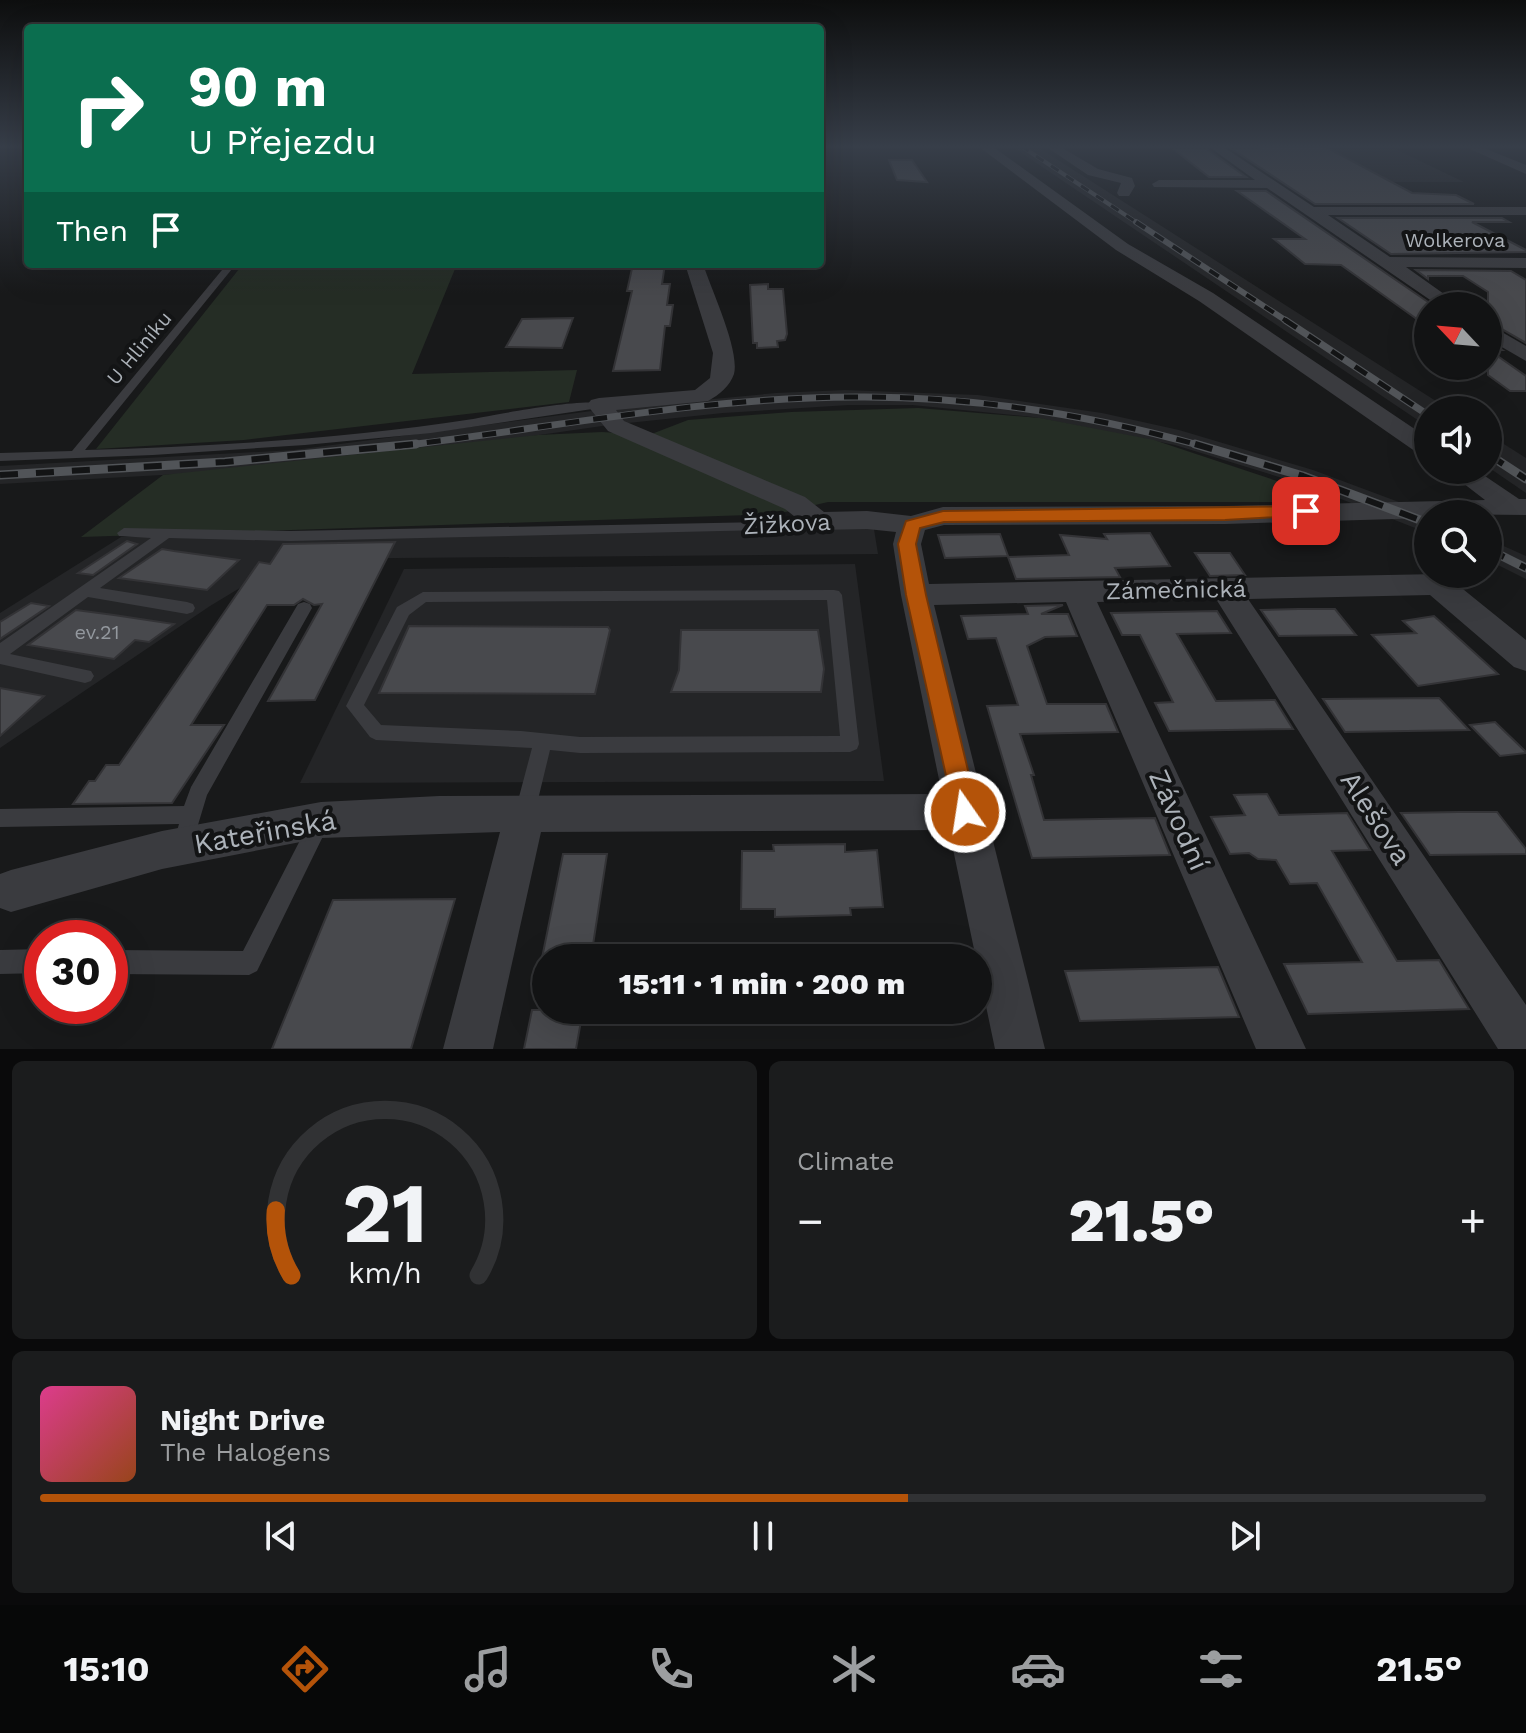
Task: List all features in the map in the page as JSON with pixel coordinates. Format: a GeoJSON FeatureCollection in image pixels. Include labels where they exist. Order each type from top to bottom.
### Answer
{"type":"FeatureCollection","features":[{"type":"Feature","properties":{"kind":"street"},"geometry":{"type":"LineString","coordinates":[[1051,195],[1122,247],[1206,297],[1414,439]]}},
{"type":"Feature","properties":{"kind":"street"},"geometry":{"type":"LineString","coordinates":[[1286,195],[1431,292]]}},
{"type":"Feature","properties":{"kind":"street"},"geometry":{"type":"LineString","coordinates":[[1310,211],[1526,211]]}},
{"type":"Feature","properties":{"kind":"street","name":"Wolkerova"},"geometry":{"type":"LineString","coordinates":[[1385,262],[1526,263]]}},
{"type":"Feature","properties":{"kind":"street"},"geometry":{"type":"LineString","coordinates":[[599,405],[700,396],[713,389],[722,379],[726,367],[723,353],[695,268]]}},
{"type":"Feature","properties":{"kind":"street"},"geometry":{"type":"LineString","coordinates":[[1502,330],[1526,330]]}},
{"type":"Feature","properties":{"kind":"street"},"geometry":{"type":"LineString","coordinates":[[1502,339],[1526,355]]}},
{"type":"Feature","properties":{"kind":"street"},"geometry":{"type":"LineString","coordinates":[[599,405],[616,426],[795,503],[818,521]]}},
{"type":"Feature","properties":{"kind":"street"},"geometry":{"type":"LineString","coordinates":[[1482,484],[1519,507]]}},
{"type":"Feature","properties":{"kind":"street","name":"Žižkova"},"geometry":{"type":"LineString","coordinates":[[818,521],[867,520],[912,525],[943,516],[1225,515],[1519,507]]}},
{"type":"Feature","properties":{"kind":"street"},"geometry":{"type":"LineString","coordinates":[[912,525],[907,544],[916,595],[1020,1049]]}},
{"type":"Feature","properties":{"kind":"street","name":"Zámečnická"},"geometry":{"type":"LineString","coordinates":[[916,595],[1437,584],[1526,658]]}},
{"type":"Feature","properties":{"kind":"street","name":"Alešova"},"geometry":{"type":"LineString","coordinates":[[1225,589],[1526,1048]]}},
{"type":"Feature","properties":{"kind":"street","name":"Závodní"},"geometry":{"type":"LineString","coordinates":[[1077,592],[1281,1049]]}},
{"type":"Feature","properties":{"kind":"street","name":"Kateřinská"},"geometry":{"type":"LineString","coordinates":[[11,891],[187,830],[439,814],[965,812]]}},
{"type":"Feature","properties":{"kind":"street"},"geometry":{"type":"LineString","coordinates":[[468,1049],[524,816]]}},
{"type":"Feature","properties":{"kind":"lane","name":"U Hliníku"},"geometry":{"type":"LineString","coordinates":[[75,455],[229,268]]}},
{"type":"Feature","properties":{"kind":"lane"},"geometry":{"type":"LineString","coordinates":[[0,457],[305,443],[427,430],[545,409],[599,405]]}},
{"type":"Feature","properties":{"kind":"lane","name":"Žižkova"},"geometry":{"type":"LineString","coordinates":[[124,533],[322,535],[769,526],[818,521]]}},
{"type":"Feature","properties":{"kind":"lane"},"geometry":{"type":"LineString","coordinates":[[0,652],[167,534]]}},
{"type":"Feature","properties":{"kind":"lane"},"geometry":{"type":"LineString","coordinates":[[85,591],[187,608]]}},
{"type":"Feature","properties":{"kind":"lane"},"geometry":{"type":"LineString","coordinates":[[834,595],[850,744],[542,743],[521,739],[376,732],[355,706],[403,611],[423,597],[834,595]]}},
{"type":"Feature","properties":{"kind":"lane"},"geometry":{"type":"LineString","coordinates":[[0,818],[187,830],[198,793],[304,608]]}},
{"type":"Feature","properties":{"kind":"lane"},"geometry":{"type":"LineString","coordinates":[[0,658],[85,676]]}},
{"type":"Feature","properties":{"kind":"lane"},"geometry":{"type":"LineString","coordinates":[[524,816],[542,743]]}},
{"type":"Feature","properties":{"kind":"lane"},"geometry":{"type":"LineString","coordinates":[[128,962],[249,963],[321,820]]}},
{"type":"Feature","properties":{"kind":"lane"},"geometry":{"type":"LineString","coordinates":[[0,962],[24,961]]}},
{"type":"Feature","properties":{"kind":"shaded area"},"geometry":{"type":"Polygon","coordinates":[[[1084,195],[1113,195],[1428,396],[1414,396],[1414,418],[1084,195]]]}},
{"type":"Feature","properties":{"kind":"shaded area"},"geometry":{"type":"Polygon","coordinates":[[[240,268],[455,268],[412,374],[577,370],[569,402],[244,440],[96,449],[240,268]]]}},
{"type":"Feature","properties":{"kind":"shaded area"},"geometry":{"type":"Polygon","coordinates":[[[845,390],[978,395],[1102,413],[1179,430],[1313,470],[1414,508],[1414,528],[1305,485],[1175,445],[1033,417],[912,405],[849,405],[723,413],[285,468],[0,484],[0,466],[294,450],[607,409],[776,393],[845,390]]]}},
{"type":"Feature","properties":{"kind":"shaded area"},"geometry":{"type":"Polygon","coordinates":[[[918,408],[1040,418],[1154,440],[1340,502],[828,502],[777,514],[81,537],[163,475],[538,435],[602,432],[649,435],[688,420],[791,412],[918,408]]]}},
{"type":"Feature","properties":{"kind":"shaded area"},"geometry":{"type":"Polygon","coordinates":[[[1502,443],[1526,458],[1526,493],[1502,477],[1502,443]]]}},
{"type":"Feature","properties":{"kind":"shaded area"},"geometry":{"type":"Polygon","coordinates":[[[873,523],[878,554],[288,559],[210,606],[0,748],[0,613],[121,537],[873,523]]]}},
{"type":"Feature","properties":{"kind":"shaded area"},"geometry":{"type":"Polygon","coordinates":[[[1502,545],[1526,556],[1526,579],[1502,567],[1502,545]]]}},
{"type":"Feature","properties":{"kind":"shaded area"},"geometry":{"type":"Polygon","coordinates":[[[855,564],[884,781],[300,783],[404,569],[855,564]]]}},
{"type":"Feature","properties":{"kind":"building"},"geometry":{"type":"Polygon","coordinates":[[[1243,195],[1272,195],[1414,292],[1414,317],[1341,265],[1305,264],[1274,239],[1305,239],[1243,195]]]}},
{"type":"Feature","properties":{"kind":"building"},"geometry":{"type":"Polygon","coordinates":[[[1301,195],[1456,195],[1474,204],[1315,204],[1301,195]]]}},
{"type":"Feature","properties":{"kind":"building"},"geometry":{"type":"Polygon","coordinates":[[[1338,218],[1502,218],[1509,222],[1472,222],[1526,252],[1391,254],[1338,218]]]}},
{"type":"Feature","properties":{"kind":"building"},"geometry":{"type":"Polygon","coordinates":[[[632,268],[664,268],[662,284],[670,284],[667,305],[673,305],[670,326],[665,326],[660,370],[613,371],[632,291],[627,291],[632,268]]]}},
{"type":"Feature","properties":{"kind":"building"},"geometry":{"type":"Polygon","coordinates":[[[1416,270],[1511,271],[1526,280],[1526,343],[1502,329],[1502,292],[1488,292],[1463,276],[1428,276],[1428,279],[1416,270]]]}},
{"type":"Feature","properties":{"kind":"building"},"geometry":{"type":"Polygon","coordinates":[[[768,284],[768,289],[783,289],[787,334],[785,340],[777,341],[778,347],[757,348],[757,343],[753,343],[750,285],[768,284]]]}},
{"type":"Feature","properties":{"kind":"building"},"geometry":{"type":"Polygon","coordinates":[[[573,318],[562,348],[506,347],[522,319],[573,318]]]}},
{"type":"Feature","properties":{"kind":"building"},"geometry":{"type":"Polygon","coordinates":[[[1502,359],[1526,376],[1526,391],[1510,391],[1495,380],[1502,380],[1502,359]]]}},
{"type":"Feature","properties":{"kind":"building"},"geometry":{"type":"Polygon","coordinates":[[[1150,533],[1170,566],[1115,568],[1120,577],[1016,579],[1008,557],[1069,555],[1060,535],[1107,539],[1104,534],[1150,533]]]}},
{"type":"Feature","properties":{"kind":"building"},"geometry":{"type":"Polygon","coordinates":[[[1000,534],[1008,556],[945,558],[938,535],[1000,534]]]}},
{"type":"Feature","properties":{"kind":"building"},"geometry":{"type":"Polygon","coordinates":[[[127,541],[137,544],[93,575],[78,573],[127,541]]]}},
{"type":"Feature","properties":{"kind":"building"},"geometry":{"type":"Polygon","coordinates":[[[395,542],[315,700],[268,701],[322,604],[314,605],[303,599],[294,605],[267,605],[191,725],[224,725],[172,803],[73,804],[89,781],[95,781],[106,765],[119,765],[259,562],[270,564],[283,544],[395,542]]]}},
{"type":"Feature","properties":{"kind":"building"},"geometry":{"type":"Polygon","coordinates":[[[162,549],[239,560],[207,590],[119,578],[162,549]]]}},
{"type":"Feature","properties":{"kind":"building"},"geometry":{"type":"Polygon","coordinates":[[[1195,553],[1230,553],[1245,575],[1210,576],[1195,553]]]}},
{"type":"Feature","properties":{"kind":"building"},"geometry":{"type":"Polygon","coordinates":[[[31,603],[49,606],[0,639],[0,622],[31,603]]]}},
{"type":"Feature","properties":{"kind":"building"},"geometry":{"type":"Polygon","coordinates":[[[1063,605],[1041,614],[1068,614],[1077,636],[1045,637],[1027,646],[1047,704],[1106,704],[1118,732],[1020,734],[1034,775],[1031,775],[1044,820],[1155,818],[1170,855],[1032,858],[987,706],[1018,705],[996,638],[968,639],[961,616],[1028,614],[1025,606],[1063,605]]]}},
{"type":"Feature","properties":{"kind":"building"},"geometry":{"type":"Polygon","coordinates":[[[1335,609],[1356,635],[1279,636],[1261,610],[1335,609]]]}},
{"type":"Feature","properties":{"kind":"building"},"geometry":{"type":"Polygon","coordinates":[[[76,610],[174,624],[149,642],[135,640],[114,659],[28,645],[76,610]]]}},
{"type":"Feature","properties":{"kind":"building"},"geometry":{"type":"Polygon","coordinates":[[[1217,611],[1231,633],[1177,634],[1216,701],[1275,700],[1293,729],[1169,731],[1155,703],[1173,702],[1140,635],[1122,635],[1111,613],[1217,611]]]}},
{"type":"Feature","properties":{"kind":"building"},"geometry":{"type":"Polygon","coordinates":[[[1434,616],[1498,674],[1418,686],[1372,635],[1416,633],[1403,621],[1434,616]]]}},
{"type":"Feature","properties":{"kind":"building"},"geometry":{"type":"Polygon","coordinates":[[[409,626],[608,627],[610,630],[595,694],[379,693],[409,626]]]}},
{"type":"Feature","properties":{"kind":"building"},"geometry":{"type":"Polygon","coordinates":[[[681,630],[818,630],[824,669],[821,692],[671,692],[679,670],[681,630]]]}},
{"type":"Feature","properties":{"kind":"building"},"geometry":{"type":"Polygon","coordinates":[[[0,688],[44,696],[0,736],[0,688]]]}},
{"type":"Feature","properties":{"kind":"building"},"geometry":{"type":"Polygon","coordinates":[[[1439,698],[1469,730],[1345,732],[1323,699],[1439,698]]]}},
{"type":"Feature","properties":{"kind":"building"},"geometry":{"type":"Polygon","coordinates":[[[1495,722],[1526,753],[1500,756],[1470,725],[1495,722]]]}},
{"type":"Feature","properties":{"kind":"building"},"geometry":{"type":"Polygon","coordinates":[[[1267,794],[1279,815],[1347,813],[1370,850],[1332,851],[1397,961],[1439,960],[1469,1009],[1308,1014],[1284,964],[1362,962],[1317,883],[1290,884],[1276,860],[1258,859],[1249,853],[1230,854],[1211,817],[1245,815],[1234,795],[1267,794]]]}},
{"type":"Feature","properties":{"kind":"building"},"geometry":{"type":"Polygon","coordinates":[[[1497,812],[1526,849],[1526,854],[1430,855],[1401,813],[1497,812]]]}},
{"type":"Feature","properties":{"kind":"building"},"geometry":{"type":"Polygon","coordinates":[[[845,844],[845,852],[877,850],[883,907],[850,908],[851,915],[775,917],[775,909],[741,909],[742,851],[774,851],[773,845],[845,844]]]}},
{"type":"Feature","properties":{"kind":"building"},"geometry":{"type":"Polygon","coordinates":[[[563,854],[607,854],[593,944],[545,944],[563,854]]]}},
{"type":"Feature","properties":{"kind":"building"},"geometry":{"type":"Polygon","coordinates":[[[455,899],[411,1049],[272,1049],[333,900],[455,899]]]}},
{"type":"Feature","properties":{"kind":"building"},"geometry":{"type":"Polygon","coordinates":[[[1218,967],[1239,1017],[1080,1021],[1065,971],[1218,967]]]}},
{"type":"Feature","properties":{"kind":"building"},"geometry":{"type":"Polygon","coordinates":[[[532,1010],[532,1024],[580,1024],[576,1049],[524,1049],[532,1010]]]}},
{"type":"Feature","properties":{"kind":"railway"},"geometry":{"type":"LineString","coordinates":[[1095,195],[1139,224]]}},
{"type":"Feature","properties":{"kind":"railway"},"geometry":{"type":"LineString","coordinates":[[1136,222],[1288,322]]}},
{"type":"Feature","properties":{"kind":"railway"},"geometry":{"type":"LineString","coordinates":[[1285,320],[1414,406]]}},
{"type":"Feature","properties":{"kind":"railway"},"geometry":{"type":"LineString","coordinates":[[409,445],[684,408],[799,398],[856,397],[944,400],[1031,410],[1117,425],[1200,445]]}},
{"type":"Feature","properties":{"kind":"railway"},"geometry":{"type":"LineString","coordinates":[[409,445],[416,444]]}},
{"type":"Feature","properties":{"kind":"railway"},"geometry":{"type":"LineString","coordinates":[[1195,444],[1200,445]]}},
{"type":"Feature","properties":{"kind":"railway"},"geometry":{"type":"LineString","coordinates":[[0,475],[225,462],[409,445]]}},
{"type":"Feature","properties":{"kind":"railway"},"geometry":{"type":"LineString","coordinates":[[399,446],[409,445]]}},
{"type":"Feature","properties":{"kind":"railway"},"geometry":{"type":"LineString","coordinates":[[1200,445],[1303,476],[1414,518]]}},
{"type":"Feature","properties":{"kind":"railway"},"geometry":{"type":"LineString","coordinates":[[1502,463],[1526,479]]}},
{"type":"Feature","properties":{"kind":"railway"},"geometry":{"type":"LineString","coordinates":[[1502,556],[1526,568]]}},
{"type":"Feature","properties":{"kind":"route"},"geometry":{"type":"LineString","coordinates":[[965,812],[916,595],[907,544],[912,525],[943,516],[1225,515],[1306,511]]}}]}
